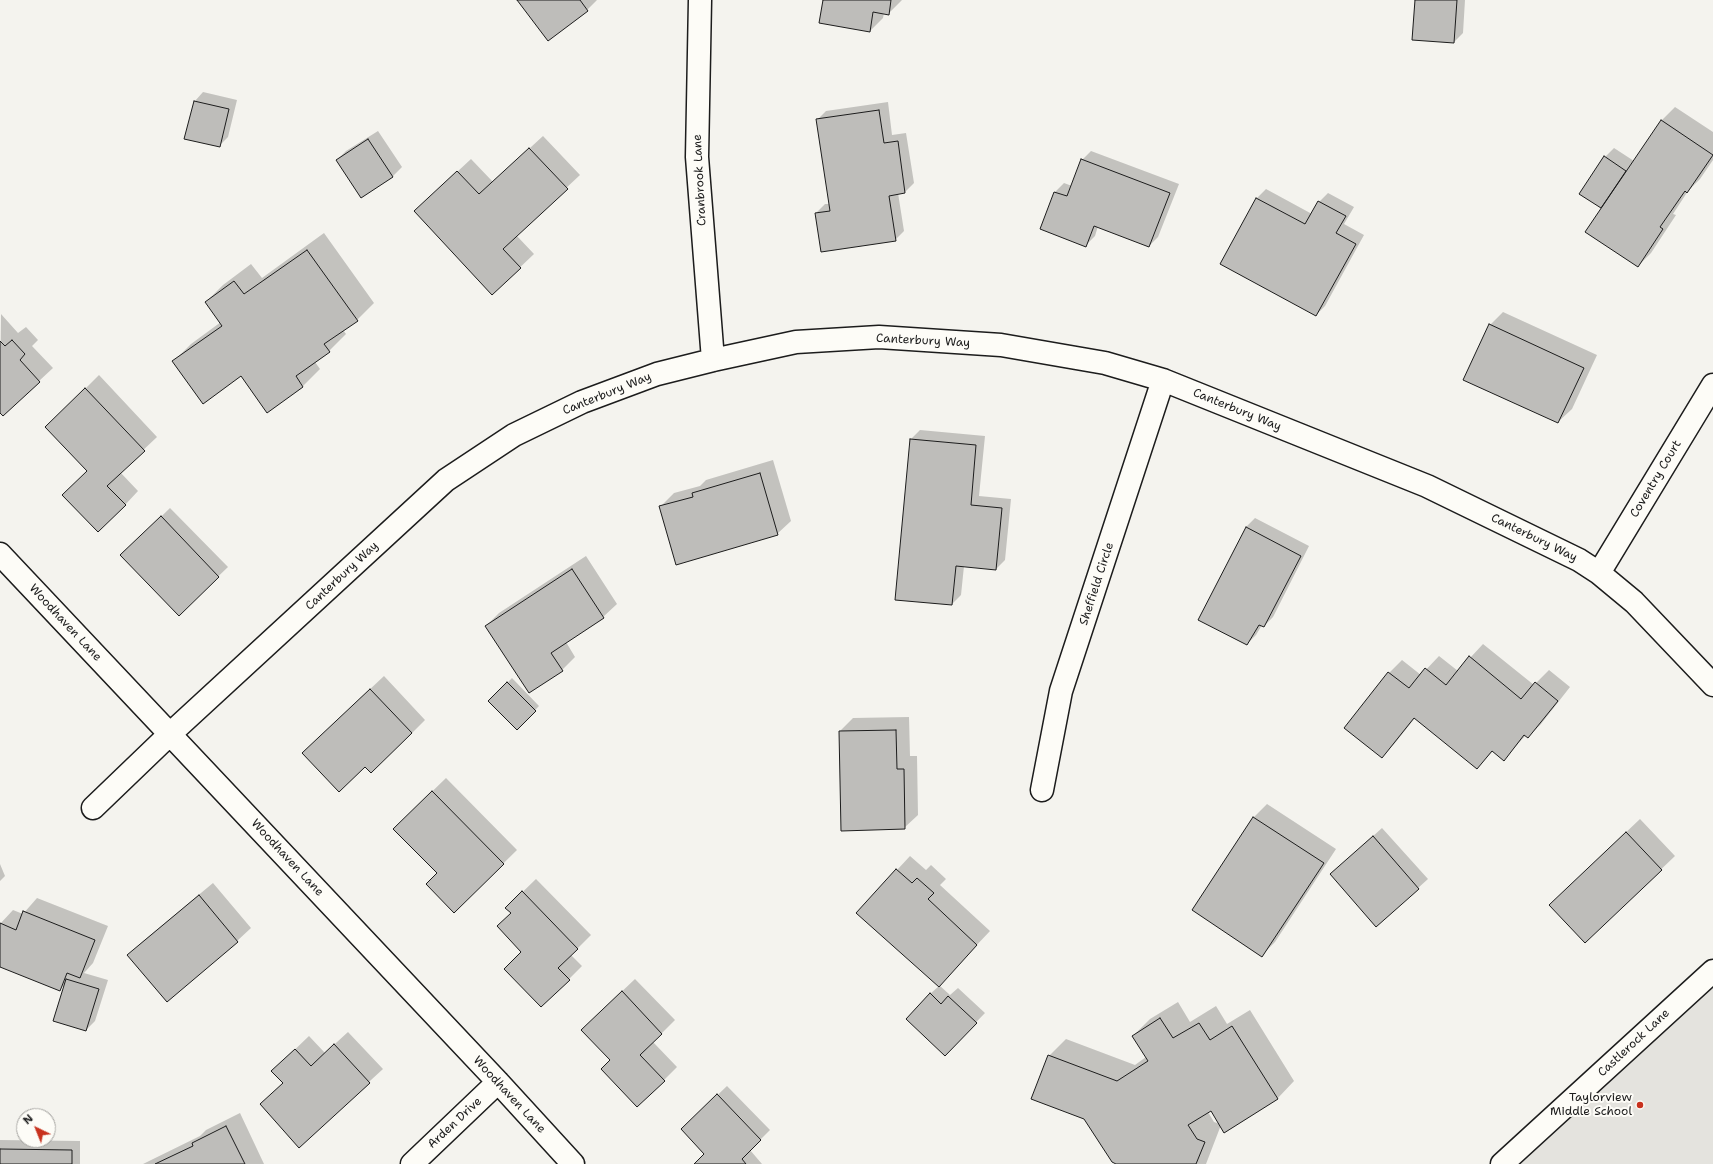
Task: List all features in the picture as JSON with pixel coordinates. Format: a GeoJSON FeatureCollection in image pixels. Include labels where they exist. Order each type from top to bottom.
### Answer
{"type":"FeatureCollection","features":[{"type":"Feature","properties":{"kind":"street","name":"Cranbrook Lane"},"geometry":{"type":"LineString","coordinates":[[700,0],[697,157],[713,360]]}},
{"type":"Feature","properties":{"kind":"street","name":"Canterbury Way"},"geometry":{"type":"LineString","coordinates":[[93,808],[170,734],[446,480],[514,435],[582,402],[657,374],[796,342],[879,337],[1001,346],[1105,363],[1163,380],[1427,486],[1579,560],[1599,573],[1634,602],[1713,685]]}},
{"type":"Feature","properties":{"kind":"street","name":"Sheffield Circle"},"geometry":{"type":"LineString","coordinates":[[1042,790],[1062,691],[1163,380]]}},
{"type":"Feature","properties":{"kind":"street","name":"Coventry Court"},"geometry":{"type":"LineString","coordinates":[[1599,573],[1713,385]]}},
{"type":"Feature","properties":{"kind":"street","name":"Woodhaven Lane"},"geometry":{"type":"LineString","coordinates":[[0,554],[498,1082],[573,1164]]}},
{"type":"Feature","properties":{"kind":"street","name":"Castlerock Lane"},"geometry":{"type":"LineString","coordinates":[[1502,1164],[1713,971]]}},
{"type":"Feature","properties":{"kind":"street","name":"Arden Drive"},"geometry":{"type":"LineString","coordinates":[[412,1164],[498,1082]]}},
{"type":"Feature","properties":{"kind":"shaded area","name":"Taylorview Middle School"},"geometry":{"type":"Polygon","coordinates":[[[1713,971],[1713,1164],[1502,1164],[1713,971]]]}},
{"type":"Feature","properties":{"kind":"building"},"geometry":{"type":"Polygon","coordinates":[[[517,0],[580,0],[588,11],[548,41],[517,0]]]}},
{"type":"Feature","properties":{"kind":"building"},"geometry":{"type":"Polygon","coordinates":[[[823,0],[891,0],[889,15],[873,12],[870,32],[819,23],[823,0]]]}},
{"type":"Feature","properties":{"kind":"building"},"geometry":{"type":"Polygon","coordinates":[[[1415,0],[1457,0],[1454,43],[1412,40],[1415,0]]]}},
{"type":"Feature","properties":{"kind":"building"},"geometry":{"type":"Polygon","coordinates":[[[194,101],[229,109],[220,147],[184,139],[194,101]]]}},
{"type":"Feature","properties":{"kind":"building"},"geometry":{"type":"Polygon","coordinates":[[[879,110],[884,143],[898,141],[905,193],[889,196],[896,241],[821,252],[815,213],[830,211],[816,119],[879,110]]]}},
{"type":"Feature","properties":{"kind":"building"},"geometry":{"type":"Polygon","coordinates":[[[1661,120],[1713,155],[1687,193],[1685,191],[1660,227],[1663,229],[1638,267],[1585,232],[1661,120]]]}},
{"type":"Feature","properties":{"kind":"building"},"geometry":{"type":"Polygon","coordinates":[[[368,139],[393,177],[361,198],[336,160],[368,139]]]}},
{"type":"Feature","properties":{"kind":"building"},"geometry":{"type":"Polygon","coordinates":[[[529,148],[568,189],[503,249],[521,268],[492,295],[414,211],[457,171],[479,194],[529,148]]]}},
{"type":"Feature","properties":{"kind":"building"},"geometry":{"type":"Polygon","coordinates":[[[1604,156],[1626,171],[1601,208],[1579,194],[1604,156]]]}},
{"type":"Feature","properties":{"kind":"building"},"geometry":{"type":"Polygon","coordinates":[[[1081,159],[1170,193],[1149,247],[1094,226],[1086,247],[1040,229],[1054,192],[1067,196],[1081,159]]]}},
{"type":"Feature","properties":{"kind":"building"},"geometry":{"type":"Polygon","coordinates":[[[1256,198],[1305,224],[1318,201],[1346,216],[1336,233],[1356,244],[1316,316],[1220,264],[1256,198]]]}},
{"type":"Feature","properties":{"kind":"building"},"geometry":{"type":"Polygon","coordinates":[[[307,250],[358,321],[324,344],[330,352],[296,376],[303,387],[267,413],[241,376],[203,404],[172,361],[222,326],[205,302],[234,281],[244,294],[307,250]]]}},
{"type":"Feature","properties":{"kind":"building"},"geometry":{"type":"Polygon","coordinates":[[[1489,324],[1584,368],[1558,423],[1463,380],[1489,324]]]}},
{"type":"Feature","properties":{"kind":"building"},"geometry":{"type":"Polygon","coordinates":[[[12,340],[25,354],[20,360],[40,382],[3,416],[0,413],[0,341],[5,346],[12,340]]]}},
{"type":"Feature","properties":{"kind":"building"},"geometry":{"type":"Polygon","coordinates":[[[85,388],[145,451],[107,486],[126,505],[98,532],[62,495],[87,471],[45,427],[85,388]]]}},
{"type":"Feature","properties":{"kind":"building"},"geometry":{"type":"Polygon","coordinates":[[[910,439],[976,445],[971,505],[1002,508],[996,570],[956,566],[952,605],[895,600],[910,439]]]}},
{"type":"Feature","properties":{"kind":"building"},"geometry":{"type":"Polygon","coordinates":[[[760,473],[778,535],[676,565],[659,506],[693,497],[692,493],[760,473]]]}},
{"type":"Feature","properties":{"kind":"building"},"geometry":{"type":"Polygon","coordinates":[[[161,516],[219,577],[179,616],[120,555],[161,516]]]}},
{"type":"Feature","properties":{"kind":"building"},"geometry":{"type":"Polygon","coordinates":[[[1246,527],[1301,556],[1264,627],[1259,625],[1247,645],[1198,620],[1246,527]]]}},
{"type":"Feature","properties":{"kind":"building"},"geometry":{"type":"Polygon","coordinates":[[[572,569],[604,618],[551,653],[563,671],[529,693],[485,626],[572,569]]]}},
{"type":"Feature","properties":{"kind":"building"},"geometry":{"type":"Polygon","coordinates":[[[1469,656],[1521,699],[1535,682],[1558,701],[1528,738],[1524,735],[1504,761],[1492,751],[1477,769],[1414,718],[1382,758],[1344,728],[1388,672],[1409,688],[1425,668],[1446,685],[1469,656]]]}},
{"type":"Feature","properties":{"kind":"building"},"geometry":{"type":"Polygon","coordinates":[[[507,682],[536,711],[517,730],[488,701],[507,682]]]}},
{"type":"Feature","properties":{"kind":"building"},"geometry":{"type":"Polygon","coordinates":[[[370,689],[412,733],[371,773],[365,767],[339,792],[302,753],[370,689]]]}},
{"type":"Feature","properties":{"kind":"building"},"geometry":{"type":"Polygon","coordinates":[[[896,730],[897,769],[904,769],[905,829],[841,831],[839,731],[896,730]]]}},
{"type":"Feature","properties":{"kind":"building"},"geometry":{"type":"Polygon","coordinates":[[[432,791],[504,864],[454,913],[426,884],[437,873],[393,829],[432,791]]]}},
{"type":"Feature","properties":{"kind":"building"},"geometry":{"type":"Polygon","coordinates":[[[1253,817],[1324,863],[1262,957],[1192,910],[1253,817]]]}},
{"type":"Feature","properties":{"kind":"building"},"geometry":{"type":"Polygon","coordinates":[[[1626,832],[1662,870],[1585,943],[1549,905],[1626,832]]]}},
{"type":"Feature","properties":{"kind":"building"},"geometry":{"type":"Polygon","coordinates":[[[1373,836],[1419,889],[1376,927],[1330,874],[1373,836]]]}},
{"type":"Feature","properties":{"kind":"building"},"geometry":{"type":"Polygon","coordinates":[[[896,869],[912,883],[917,878],[934,893],[928,899],[977,945],[939,987],[856,913],[896,869]]]}},
{"type":"Feature","properties":{"kind":"building"},"geometry":{"type":"Polygon","coordinates":[[[522,891],[578,949],[558,968],[570,980],[541,1007],[504,969],[521,952],[497,926],[511,913],[505,908],[522,891]]]}},
{"type":"Feature","properties":{"kind":"building"},"geometry":{"type":"Polygon","coordinates":[[[199,895],[238,942],[167,1002],[127,955],[199,895]]]}},
{"type":"Feature","properties":{"kind":"building"},"geometry":{"type":"Polygon","coordinates":[[[23,911],[95,940],[80,978],[67,973],[60,991],[0,967],[0,923],[16,930],[23,911]]]}},
{"type":"Feature","properties":{"kind":"building"},"geometry":{"type":"Polygon","coordinates":[[[66,979],[99,989],[86,1031],[53,1021],[66,979]]]}},
{"type":"Feature","properties":{"kind":"building"},"geometry":{"type":"Polygon","coordinates":[[[622,991],[662,1034],[640,1055],[665,1081],[637,1107],[601,1069],[610,1060],[581,1030],[622,991]]]}},
{"type":"Feature","properties":{"kind":"building"},"geometry":{"type":"Polygon","coordinates":[[[930,993],[941,1004],[948,996],[977,1023],[945,1056],[906,1019],[930,993]]]}},
{"type":"Feature","properties":{"kind":"building"},"geometry":{"type":"Polygon","coordinates":[[[1160,1018],[1173,1038],[1199,1023],[1210,1040],[1232,1026],[1278,1099],[1224,1133],[1211,1111],[1188,1125],[1197,1139],[1205,1142],[1196,1164],[1116,1164],[1112,1162],[1084,1119],[1031,1099],[1048,1055],[1117,1081],[1148,1061],[1132,1036],[1160,1018]]]}},
{"type":"Feature","properties":{"kind":"building"},"geometry":{"type":"Polygon","coordinates":[[[334,1044],[370,1083],[299,1148],[260,1104],[283,1083],[271,1071],[295,1049],[311,1066],[334,1044]]]}},
{"type":"Feature","properties":{"kind":"building"},"geometry":{"type":"Polygon","coordinates":[[[717,1094],[761,1140],[742,1159],[746,1164],[694,1164],[704,1154],[681,1129],[717,1094]]]}},
{"type":"Feature","properties":{"kind":"building"},"geometry":{"type":"Polygon","coordinates":[[[226,1126],[245,1164],[155,1164],[193,1146],[192,1143],[226,1126]]]}},
{"type":"Feature","properties":{"kind":"building"},"geometry":{"type":"Polygon","coordinates":[[[0,1149],[72,1150],[72,1164],[0,1164],[0,1149]]]}},
{"type":"Feature","properties":{"kind":"place","name":"Taylorview Middle School"},"geometry":{"type":"Point","coordinates":[1640,1105]}}]}
